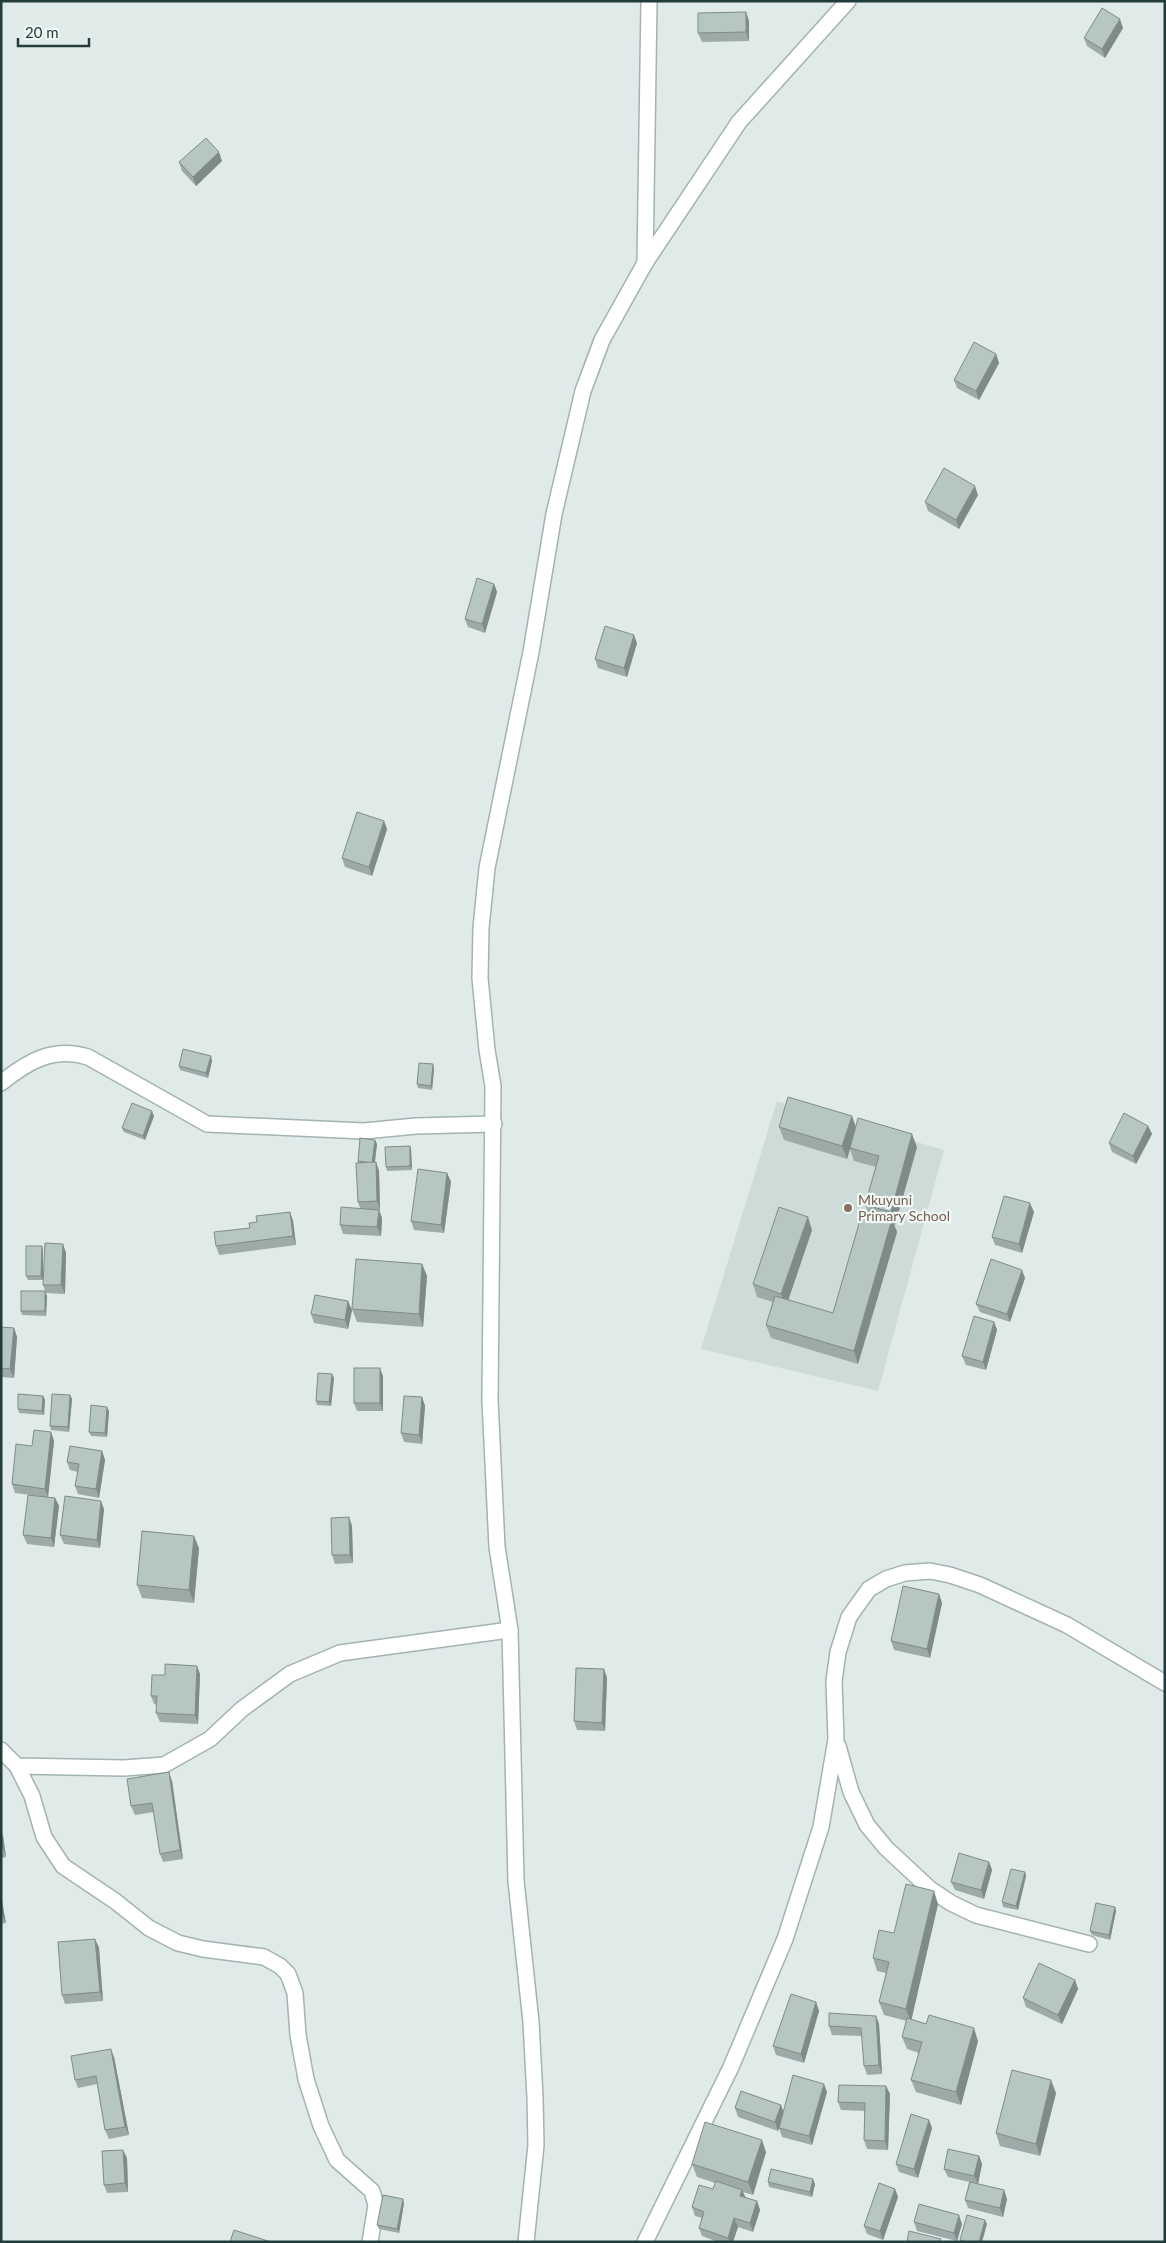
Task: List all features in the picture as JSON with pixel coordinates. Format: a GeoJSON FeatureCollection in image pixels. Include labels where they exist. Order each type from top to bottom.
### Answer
{"type":"FeatureCollection","features":[{"type":"Feature","properties":{"kind":"street"},"geometry":{"type":"LineString","coordinates":[[645,263],[649,1]]}},
{"type":"Feature","properties":{"kind":"street"},"geometry":{"type":"LineString","coordinates":[[526,2242],[536,2146],[535,2096],[531,2022],[516,1881],[510,1630],[497,1547],[490,1400],[494,1086],[487,1050],[480,978],[481,928],[487,868],[531,652],[554,514],[583,391],[602,340],[645,263],[739,122],[848,1]]}},
{"type":"Feature","properties":{"kind":"street"},"geometry":{"type":"LineString","coordinates":[[1,1083],[23,1066],[46,1056],[59,1053],[76,1053],[88,1057],[207,1124],[364,1131],[416,1126],[494,1124]]}},
{"type":"Feature","properties":{"kind":"street"},"geometry":{"type":"LineString","coordinates":[[645,2242],[731,2067],[785,1939],[820,1827],[836,1740],[834,1681],[838,1652],[849,1618],[869,1589],[886,1579],[905,1573],[930,1571],[980,1585],[1067,1625],[1165,1683]]}},
{"type":"Feature","properties":{"kind":"street"},"geometry":{"type":"LineString","coordinates":[[17,1766],[124,1768],[164,1765],[210,1739],[242,1709],[290,1674],[340,1654],[510,1630]]}},
{"type":"Feature","properties":{"kind":"street"},"geometry":{"type":"LineString","coordinates":[[836,1740],[848,1783],[867,1825],[897,1860],[930,1889],[951,1904],[976,1915],[1089,1944]]}},
{"type":"Feature","properties":{"kind":"street"},"geometry":{"type":"LineString","coordinates":[[1,1750],[17,1766],[32,1796],[44,1837],[63,1866],[149,1928],[170,1939],[203,1949],[264,1957],[280,1966],[288,1974],[295,1993],[298,2035],[306,2079],[321,2126],[337,2160],[372,2191],[376,2205],[370,2242]]}},
{"type":"Feature","properties":{"kind":"shaded area"},"geometry":{"type":"Polygon","coordinates":[[[777,1101],[944,1150],[878,1391],[701,1349],[777,1101]]]}},
{"type":"Feature","properties":{"kind":"building"},"geometry":{"type":"Polygon","coordinates":[[[1102,8],[1120,19],[1102,49],[1084,38],[1102,8]]]}},
{"type":"Feature","properties":{"kind":"building"},"geometry":{"type":"Polygon","coordinates":[[[746,12],[746,32],[698,33],[698,13],[746,12]]]}},
{"type":"Feature","properties":{"kind":"building"},"geometry":{"type":"Polygon","coordinates":[[[206,138],[219,152],[193,177],[179,162],[206,138]]]}},
{"type":"Feature","properties":{"kind":"building"},"geometry":{"type":"Polygon","coordinates":[[[974,342],[996,354],[976,391],[954,380],[974,342]]]}},
{"type":"Feature","properties":{"kind":"building"},"geometry":{"type":"Polygon","coordinates":[[[944,468],[975,486],[956,520],[925,502],[944,468]]]}},
{"type":"Feature","properties":{"kind":"building"},"geometry":{"type":"Polygon","coordinates":[[[477,578],[494,584],[482,624],[465,619],[477,578]]]}},
{"type":"Feature","properties":{"kind":"building"},"geometry":{"type":"Polygon","coordinates":[[[605,626],[634,635],[624,668],[595,659],[605,626]]]}},
{"type":"Feature","properties":{"kind":"building"},"geometry":{"type":"Polygon","coordinates":[[[357,812],[384,821],[369,867],[342,858],[357,812]]]}},
{"type":"Feature","properties":{"kind":"building"},"geometry":{"type":"Polygon","coordinates":[[[183,1049],[211,1056],[206,1073],[179,1066],[183,1049]]]}},
{"type":"Feature","properties":{"kind":"building"},"geometry":{"type":"Polygon","coordinates":[[[419,1063],[433,1064],[431,1086],[417,1084],[419,1063]]]}},
{"type":"Feature","properties":{"kind":"building"},"geometry":{"type":"Polygon","coordinates":[[[788,1097],[852,1116],[842,1146],[779,1127],[788,1097]]]}},
{"type":"Feature","properties":{"kind":"building"},"geometry":{"type":"Polygon","coordinates":[[[132,1103],[152,1111],[143,1136],[122,1128],[132,1103]]]}},
{"type":"Feature","properties":{"kind":"building"},"geometry":{"type":"Polygon","coordinates":[[[1124,1113],[1148,1126],[1133,1156],[1109,1143],[1124,1113]]]}},
{"type":"Feature","properties":{"kind":"building"},"geometry":{"type":"Polygon","coordinates":[[[858,1118],[912,1134],[891,1212],[865,1205],[879,1156],[850,1148],[858,1118]]]}},
{"type":"Feature","properties":{"kind":"building"},"geometry":{"type":"Polygon","coordinates":[[[360,1138],[375,1140],[372,1163],[358,1161],[360,1138]]]}},
{"type":"Feature","properties":{"kind":"building"},"geometry":{"type":"Polygon","coordinates":[[[410,1146],[410,1166],[386,1167],[385,1147],[410,1146]]]}},
{"type":"Feature","properties":{"kind":"building"},"geometry":{"type":"Polygon","coordinates":[[[376,1162],[377,1201],[358,1202],[356,1163],[376,1162]]]}},
{"type":"Feature","properties":{"kind":"building"},"geometry":{"type":"Polygon","coordinates":[[[418,1169],[447,1173],[441,1225],[411,1221],[418,1169]]]}},
{"type":"Feature","properties":{"kind":"building"},"geometry":{"type":"Polygon","coordinates":[[[1004,1196],[1030,1203],[1019,1244],[992,1237],[1004,1196]]]}},
{"type":"Feature","properties":{"kind":"building"},"geometry":{"type":"Polygon","coordinates":[[[341,1207],[379,1210],[377,1227],[340,1225],[341,1207]]]}},
{"type":"Feature","properties":{"kind":"building"},"geometry":{"type":"Polygon","coordinates":[[[779,1207],[808,1217],[781,1294],[753,1284],[779,1207]]]}},
{"type":"Feature","properties":{"kind":"building"},"geometry":{"type":"Polygon","coordinates":[[[863,1210],[892,1219],[854,1351],[766,1325],[775,1296],[833,1313],[863,1210]]]}},
{"type":"Feature","properties":{"kind":"building"},"geometry":{"type":"Polygon","coordinates":[[[290,1212],[293,1236],[216,1246],[214,1232],[250,1228],[249,1223],[257,1222],[256,1216],[290,1212]]]}},
{"type":"Feature","properties":{"kind":"building"},"geometry":{"type":"Polygon","coordinates":[[[45,1243],[63,1244],[61,1285],[43,1285],[45,1243]]]}},
{"type":"Feature","properties":{"kind":"building"},"geometry":{"type":"Polygon","coordinates":[[[26,1246],[42,1246],[41,1276],[26,1276],[26,1246]]]}},
{"type":"Feature","properties":{"kind":"building"},"geometry":{"type":"Polygon","coordinates":[[[356,1259],[422,1264],[419,1314],[352,1309],[356,1259]]]}},
{"type":"Feature","properties":{"kind":"building"},"geometry":{"type":"Polygon","coordinates":[[[991,1259],[1022,1270],[1007,1314],[976,1304],[991,1259]]]}},
{"type":"Feature","properties":{"kind":"building"},"geometry":{"type":"Polygon","coordinates":[[[21,1291],[45,1291],[45,1311],[21,1311],[21,1291]]]}},
{"type":"Feature","properties":{"kind":"building"},"geometry":{"type":"Polygon","coordinates":[[[315,1295],[348,1301],[345,1320],[311,1314],[315,1295]]]}},
{"type":"Feature","properties":{"kind":"building"},"geometry":{"type":"Polygon","coordinates":[[[974,1316],[994,1322],[983,1362],[962,1356],[974,1316]]]}},
{"type":"Feature","properties":{"kind":"building"},"geometry":{"type":"Polygon","coordinates":[[[1,1327],[14,1328],[10,1369],[1,1368],[1,1327]]]}},
{"type":"Feature","properties":{"kind":"building"},"geometry":{"type":"Polygon","coordinates":[[[354,1368],[380,1368],[380,1403],[354,1403],[354,1368]]]}},
{"type":"Feature","properties":{"kind":"building"},"geometry":{"type":"Polygon","coordinates":[[[318,1373],[332,1374],[329,1402],[316,1401],[318,1373]]]}},
{"type":"Feature","properties":{"kind":"building"},"geometry":{"type":"Polygon","coordinates":[[[18,1394],[43,1396],[42,1411],[18,1409],[18,1394]]]}},
{"type":"Feature","properties":{"kind":"building"},"geometry":{"type":"Polygon","coordinates":[[[52,1394],[70,1395],[68,1427],[50,1426],[52,1394]]]}},
{"type":"Feature","properties":{"kind":"building"},"geometry":{"type":"Polygon","coordinates":[[[404,1396],[422,1397],[419,1435],[401,1433],[404,1396]]]}},
{"type":"Feature","properties":{"kind":"building"},"geometry":{"type":"Polygon","coordinates":[[[91,1405],[107,1407],[105,1433],[89,1432],[91,1405]]]}},
{"type":"Feature","properties":{"kind":"building"},"geometry":{"type":"Polygon","coordinates":[[[34,1430],[51,1432],[45,1489],[12,1484],[16,1444],[32,1446],[34,1430]]]}},
{"type":"Feature","properties":{"kind":"building"},"geometry":{"type":"Polygon","coordinates":[[[70,1446],[102,1451],[96,1489],[75,1486],[79,1464],[67,1462],[70,1446]]]}},
{"type":"Feature","properties":{"kind":"building"},"geometry":{"type":"Polygon","coordinates":[[[28,1495],[55,1498],[51,1538],[23,1535],[28,1495]]]}},
{"type":"Feature","properties":{"kind":"building"},"geometry":{"type":"Polygon","coordinates":[[[65,1496],[101,1501],[97,1540],[60,1535],[65,1496]]]}},
{"type":"Feature","properties":{"kind":"building"},"geometry":{"type":"Polygon","coordinates":[[[349,1517],[350,1555],[332,1555],[331,1518],[349,1517]]]}},
{"type":"Feature","properties":{"kind":"building"},"geometry":{"type":"Polygon","coordinates":[[[142,1531],[194,1536],[189,1590],[137,1585],[142,1531]]]}},
{"type":"Feature","properties":{"kind":"building"},"geometry":{"type":"Polygon","coordinates":[[[903,1586],[939,1594],[927,1649],[891,1641],[903,1586]]]}},
{"type":"Feature","properties":{"kind":"building"},"geometry":{"type":"Polygon","coordinates":[[[165,1664],[197,1666],[195,1715],[156,1713],[157,1696],[151,1696],[152,1675],[165,1675],[165,1664]]]}},
{"type":"Feature","properties":{"kind":"building"},"geometry":{"type":"Polygon","coordinates":[[[576,1668],[604,1669],[602,1723],[574,1721],[576,1668]]]}},
{"type":"Feature","properties":{"kind":"building"},"geometry":{"type":"Polygon","coordinates":[[[169,1772],[180,1850],[160,1854],[152,1803],[131,1806],[127,1779],[169,1772]]]}},
{"type":"Feature","properties":{"kind":"building"},"geometry":{"type":"Polygon","coordinates":[[[959,1853],[989,1862],[981,1890],[951,1882],[959,1853]]]}},
{"type":"Feature","properties":{"kind":"building"},"geometry":{"type":"Polygon","coordinates":[[[1011,1869],[1025,1872],[1016,1906],[1002,1902],[1011,1869]]]}},
{"type":"Feature","properties":{"kind":"building"},"geometry":{"type":"Polygon","coordinates":[[[906,1884],[934,1891],[906,2009],[879,2002],[889,1962],[873,1958],[879,1930],[894,1933],[906,1884]]]}},
{"type":"Feature","properties":{"kind":"building"},"geometry":{"type":"Polygon","coordinates":[[[1096,1903],[1115,1907],[1109,1935],[1090,1931],[1096,1903]]]}},
{"type":"Feature","properties":{"kind":"building"},"geometry":{"type":"Polygon","coordinates":[[[95,1939],[100,1992],[62,1995],[58,1942],[95,1939]]]}},
{"type":"Feature","properties":{"kind":"building"},"geometry":{"type":"Polygon","coordinates":[[[1039,1963],[1075,1980],[1058,2015],[1023,1998],[1039,1963]]]}},
{"type":"Feature","properties":{"kind":"building"},"geometry":{"type":"Polygon","coordinates":[[[791,1994],[816,2002],[801,2054],[773,2046],[791,1994]]]}},
{"type":"Feature","properties":{"kind":"building"},"geometry":{"type":"Polygon","coordinates":[[[829,2013],[876,2016],[879,2065],[864,2066],[861,2028],[829,2026],[829,2013]]]}},
{"type":"Feature","properties":{"kind":"building"},"geometry":{"type":"Polygon","coordinates":[[[929,2015],[974,2028],[956,2092],[911,2080],[922,2042],[902,2037],[907,2018],[926,2024],[929,2015]]]}},
{"type":"Feature","properties":{"kind":"building"},"geometry":{"type":"Polygon","coordinates":[[[111,2049],[125,2127],[105,2130],[96,2076],[75,2080],[71,2056],[111,2049]]]}},
{"type":"Feature","properties":{"kind":"building"},"geometry":{"type":"Polygon","coordinates":[[[1012,2070],[1051,2080],[1036,2144],[996,2133],[1012,2070]]]}},
{"type":"Feature","properties":{"kind":"building"},"geometry":{"type":"Polygon","coordinates":[[[793,2075],[824,2084],[809,2136],[779,2128],[793,2075]]]}},
{"type":"Feature","properties":{"kind":"building"},"geometry":{"type":"Polygon","coordinates":[[[839,2085],[886,2086],[885,2141],[864,2140],[865,2103],[838,2102],[839,2085]]]}},
{"type":"Feature","properties":{"kind":"building"},"geometry":{"type":"Polygon","coordinates":[[[741,2091],[781,2105],[775,2122],[735,2108],[741,2091]]]}},
{"type":"Feature","properties":{"kind":"building"},"geometry":{"type":"Polygon","coordinates":[[[911,2114],[929,2120],[914,2169],[896,2164],[911,2114]]]}},
{"type":"Feature","properties":{"kind":"building"},"geometry":{"type":"Polygon","coordinates":[[[705,2122],[762,2140],[748,2182],[692,2164],[705,2122]]]}},
{"type":"Feature","properties":{"kind":"building"},"geometry":{"type":"Polygon","coordinates":[[[948,2149],[979,2156],[974,2176],[944,2169],[948,2149]]]}},
{"type":"Feature","properties":{"kind":"building"},"geometry":{"type":"Polygon","coordinates":[[[123,2150],[125,2183],[104,2185],[102,2151],[123,2150]]]}},
{"type":"Feature","properties":{"kind":"building"},"geometry":{"type":"Polygon","coordinates":[[[771,2169],[813,2179],[810,2192],[768,2182],[771,2169]]]}},
{"type":"Feature","properties":{"kind":"building"},"geometry":{"type":"Polygon","coordinates":[[[716,2181],[742,2190],[740,2196],[757,2201],[750,2223],[734,2218],[728,2238],[699,2228],[704,2212],[692,2207],[699,2185],[713,2189],[716,2181]]]}},
{"type":"Feature","properties":{"kind":"building"},"geometry":{"type":"Polygon","coordinates":[[[970,2182],[1004,2190],[1000,2208],[965,2200],[970,2182]]]}},
{"type":"Feature","properties":{"kind":"building"},"geometry":{"type":"Polygon","coordinates":[[[879,2183],[895,2189],[880,2231],[864,2226],[879,2183]]]}},
{"type":"Feature","properties":{"kind":"building"},"geometry":{"type":"Polygon","coordinates":[[[383,2195],[403,2199],[397,2229],[377,2225],[383,2195]]]}},
{"type":"Feature","properties":{"kind":"building"},"geometry":{"type":"Polygon","coordinates":[[[919,2204],[959,2215],[954,2233],[914,2222],[919,2204]]]}},
{"type":"Feature","properties":{"kind":"building"},"geometry":{"type":"Polygon","coordinates":[[[967,2215],[985,2220],[979,2242],[960,2240],[967,2215]]]}},
{"type":"Feature","properties":{"kind":"building"},"geometry":{"type":"Polygon","coordinates":[[[234,2230],[271,2242],[230,2242],[234,2230]]]}},
{"type":"Feature","properties":{"kind":"building"},"geometry":{"type":"Polygon","coordinates":[[[909,2231],[941,2239],[940,2242],[907,2242],[909,2231]]]}},
{"type":"Feature","properties":{"kind":"place","name":"Mkuyuni Primary School"},"geometry":{"type":"Point","coordinates":[848,1208]}}]}
